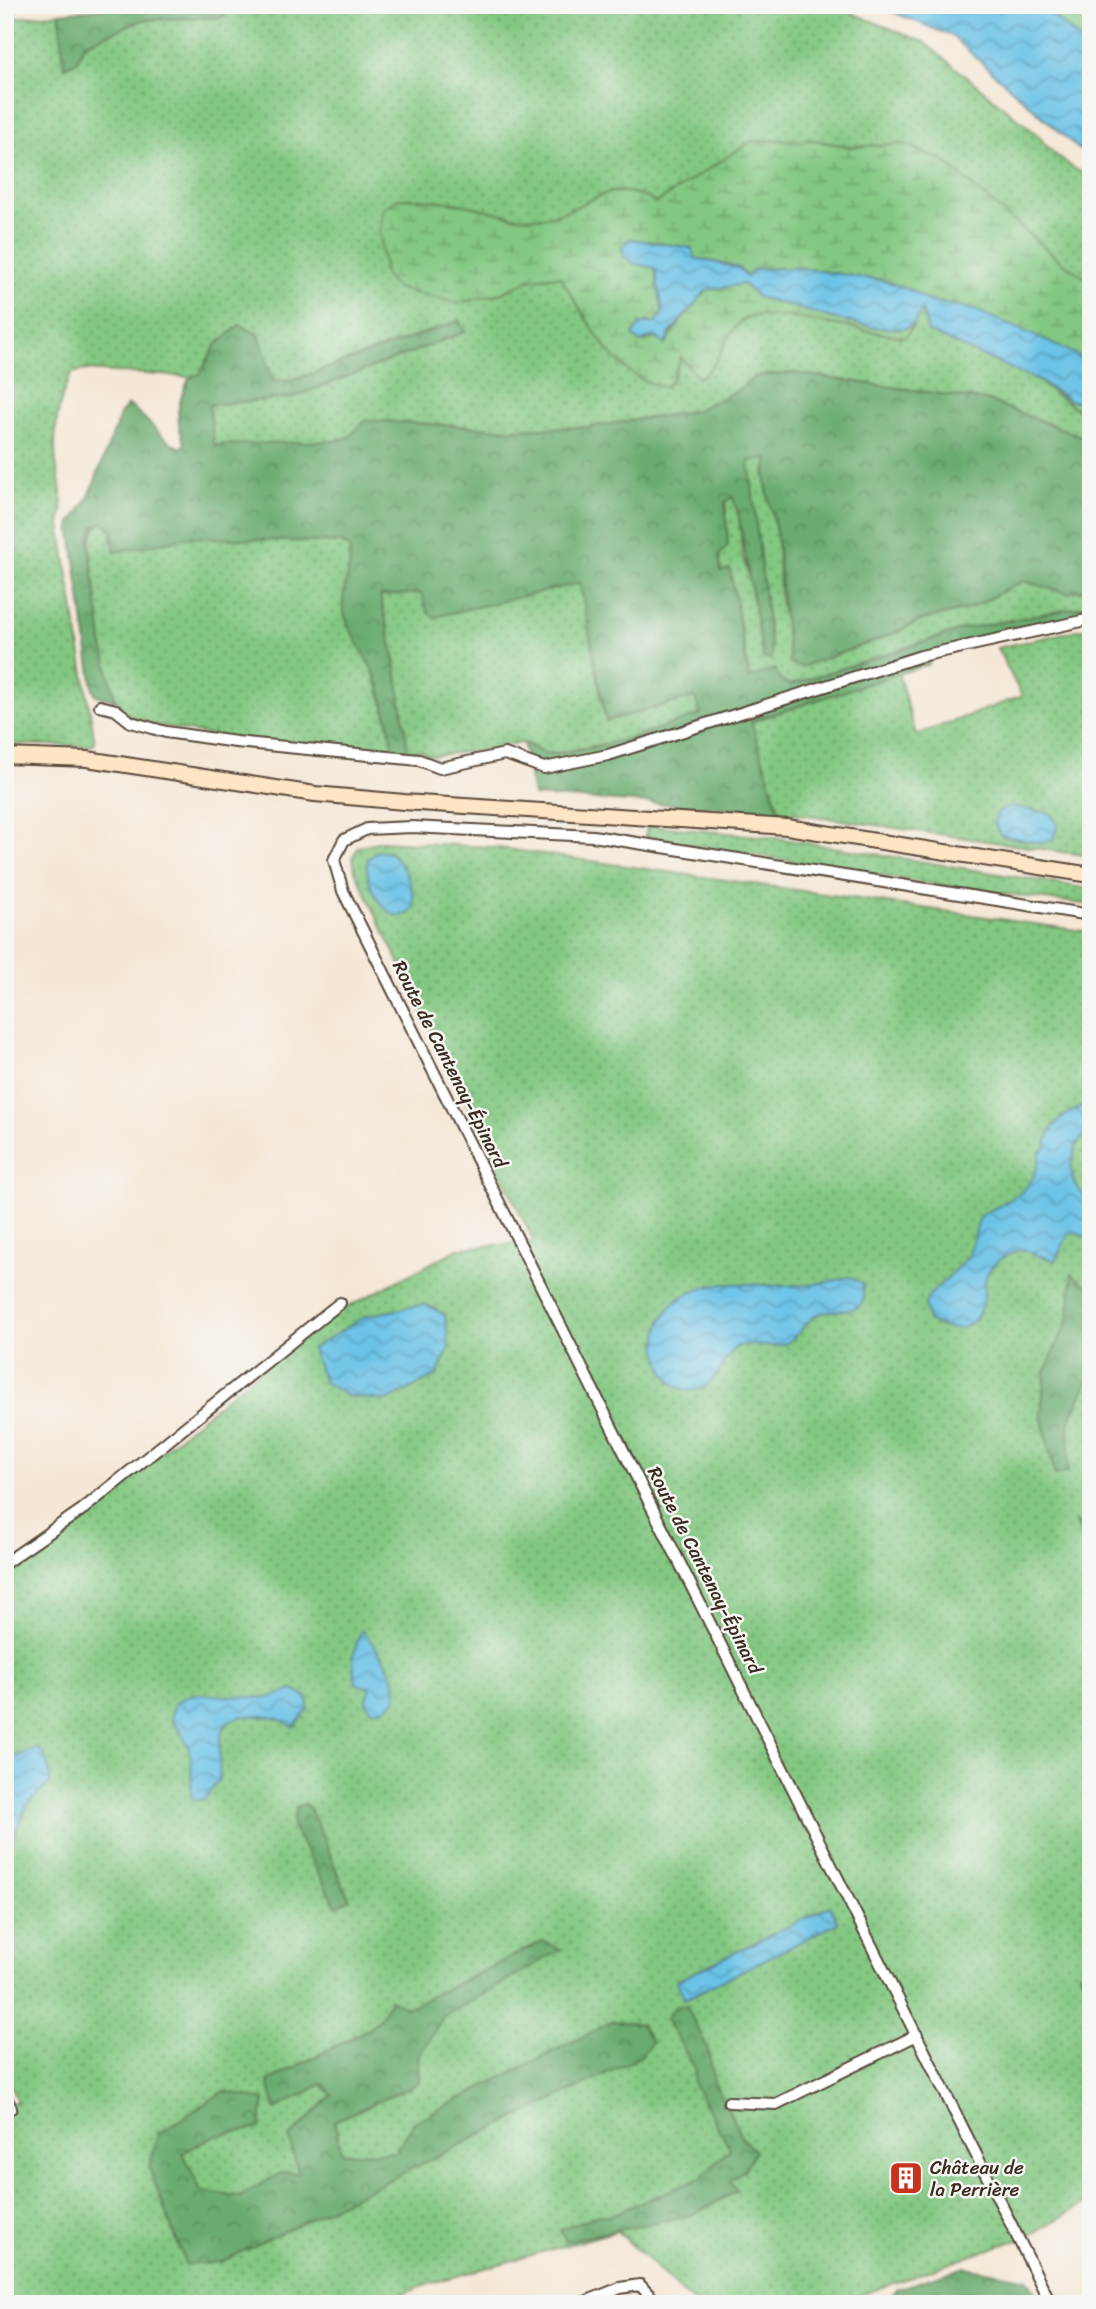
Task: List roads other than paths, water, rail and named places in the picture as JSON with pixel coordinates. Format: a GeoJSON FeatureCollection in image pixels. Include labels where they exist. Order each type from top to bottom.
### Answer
{"type":"FeatureCollection","features":[{"type":"Feature","properties":{"kind":"main road"},"geometry":{"type":"LineString","coordinates":[[5,756],[87,759],[315,794],[787,827],[1091,875]]}},
{"type":"Feature","properties":{"kind":"street"},"geometry":{"type":"LineString","coordinates":[[100,706],[116,710],[131,722],[166,732],[236,742],[418,760],[440,768],[505,754],[544,768],[608,755],[921,656],[1091,619]]}},
{"type":"Feature","properties":{"kind":"street","name":"Route de Cantenay-Épinard"},"geometry":{"type":"LineString","coordinates":[[1051,2304],[342,891],[336,875],[336,851],[344,840],[366,829],[412,827],[593,836],[1091,915]]}},
{"type":"Feature","properties":{"kind":"street"},"geometry":{"type":"LineString","coordinates":[[5,1563],[83,1509],[340,1303]]}},
{"type":"Feature","properties":{"kind":"street"},"geometry":{"type":"LineString","coordinates":[[729,2102],[776,2104],[917,2035]]}},
{"type":"Feature","properties":{"kind":"street"},"geometry":{"type":"LineString","coordinates":[[5,2095],[10,2108]]}},
{"type":"Feature","properties":{"kind":"street"},"geometry":{"type":"LineString","coordinates":[[580,2304],[620,2288],[640,2285],[657,2304]]}},
{"type":"Feature","properties":{"kind":"water"},"geometry":{"type":"Polygon","coordinates":[[[875,5],[1041,5],[1091,50],[1091,160],[952,36],[875,5]]]}},
{"type":"Feature","properties":{"kind":"water"},"geometry":{"type":"Polygon","coordinates":[[[631,239],[692,248],[695,258],[739,268],[747,277],[754,269],[802,268],[885,281],[913,291],[926,300],[976,310],[1076,354],[1090,368],[1079,401],[1071,401],[1039,381],[928,332],[922,310],[912,326],[879,328],[757,297],[744,284],[707,290],[670,333],[665,345],[655,336],[640,342],[633,335],[641,323],[655,323],[663,313],[655,268],[633,263],[622,254],[622,246],[631,239]]]}},
{"type":"Feature","properties":{"kind":"water"},"geometry":{"type":"Polygon","coordinates":[[[1009,806],[1050,813],[1057,824],[1054,838],[1044,843],[1001,836],[994,822],[997,813],[1009,806]]]}},
{"type":"Feature","properties":{"kind":"water"},"geometry":{"type":"Polygon","coordinates":[[[378,851],[391,853],[408,879],[414,902],[413,909],[404,915],[395,915],[387,910],[373,890],[367,868],[368,859],[378,851]]]}},
{"type":"Feature","properties":{"kind":"water"},"geometry":{"type":"Polygon","coordinates":[[[1091,1103],[1091,1129],[1076,1145],[1071,1167],[1074,1183],[1091,1206],[1091,1254],[1087,1238],[1075,1232],[1068,1235],[1055,1261],[1021,1249],[993,1265],[985,1281],[979,1312],[969,1325],[954,1329],[928,1321],[925,1305],[927,1298],[969,1256],[980,1216],[1011,1199],[1027,1186],[1033,1178],[1040,1152],[1046,1147],[1047,1138],[1055,1124],[1068,1113],[1091,1103]]]}},
{"type":"Feature","properties":{"kind":"water"},"geometry":{"type":"Polygon","coordinates":[[[850,1277],[862,1284],[863,1296],[857,1307],[818,1314],[794,1338],[779,1346],[736,1347],[707,1385],[692,1390],[678,1387],[667,1376],[660,1361],[657,1344],[660,1325],[669,1308],[686,1295],[699,1289],[724,1284],[794,1286],[850,1277]]]}},
{"type":"Feature","properties":{"kind":"water"},"geometry":{"type":"Polygon","coordinates":[[[425,1304],[445,1315],[449,1348],[437,1375],[387,1401],[348,1396],[324,1382],[312,1349],[366,1316],[425,1304]]]}},
{"type":"Feature","properties":{"kind":"water"},"geometry":{"type":"Polygon","coordinates":[[[362,1630],[386,1662],[394,1680],[396,1699],[384,1709],[374,1711],[366,1704],[370,1688],[357,1684],[354,1657],[362,1630]]]}},
{"type":"Feature","properties":{"kind":"water"},"geometry":{"type":"Polygon","coordinates":[[[293,1690],[307,1697],[308,1710],[293,1727],[276,1718],[256,1716],[241,1717],[225,1727],[221,1736],[219,1780],[203,1800],[194,1800],[191,1796],[188,1746],[171,1719],[175,1703],[192,1694],[268,1698],[293,1690]]]}},
{"type":"Feature","properties":{"kind":"water"},"geometry":{"type":"Polygon","coordinates":[[[37,1748],[48,1764],[50,1783],[27,1805],[14,1837],[5,1836],[5,1761],[37,1748]]]}},
{"type":"Feature","properties":{"kind":"water"},"geometry":{"type":"Polygon","coordinates":[[[830,1906],[838,1923],[685,1999],[676,1981],[830,1906]]]}},
{"type":"Feature","properties":{"kind":"place","name":"Château de la Perrière"},"geometry":{"type":"Point","coordinates":[906,2178]}}]}
